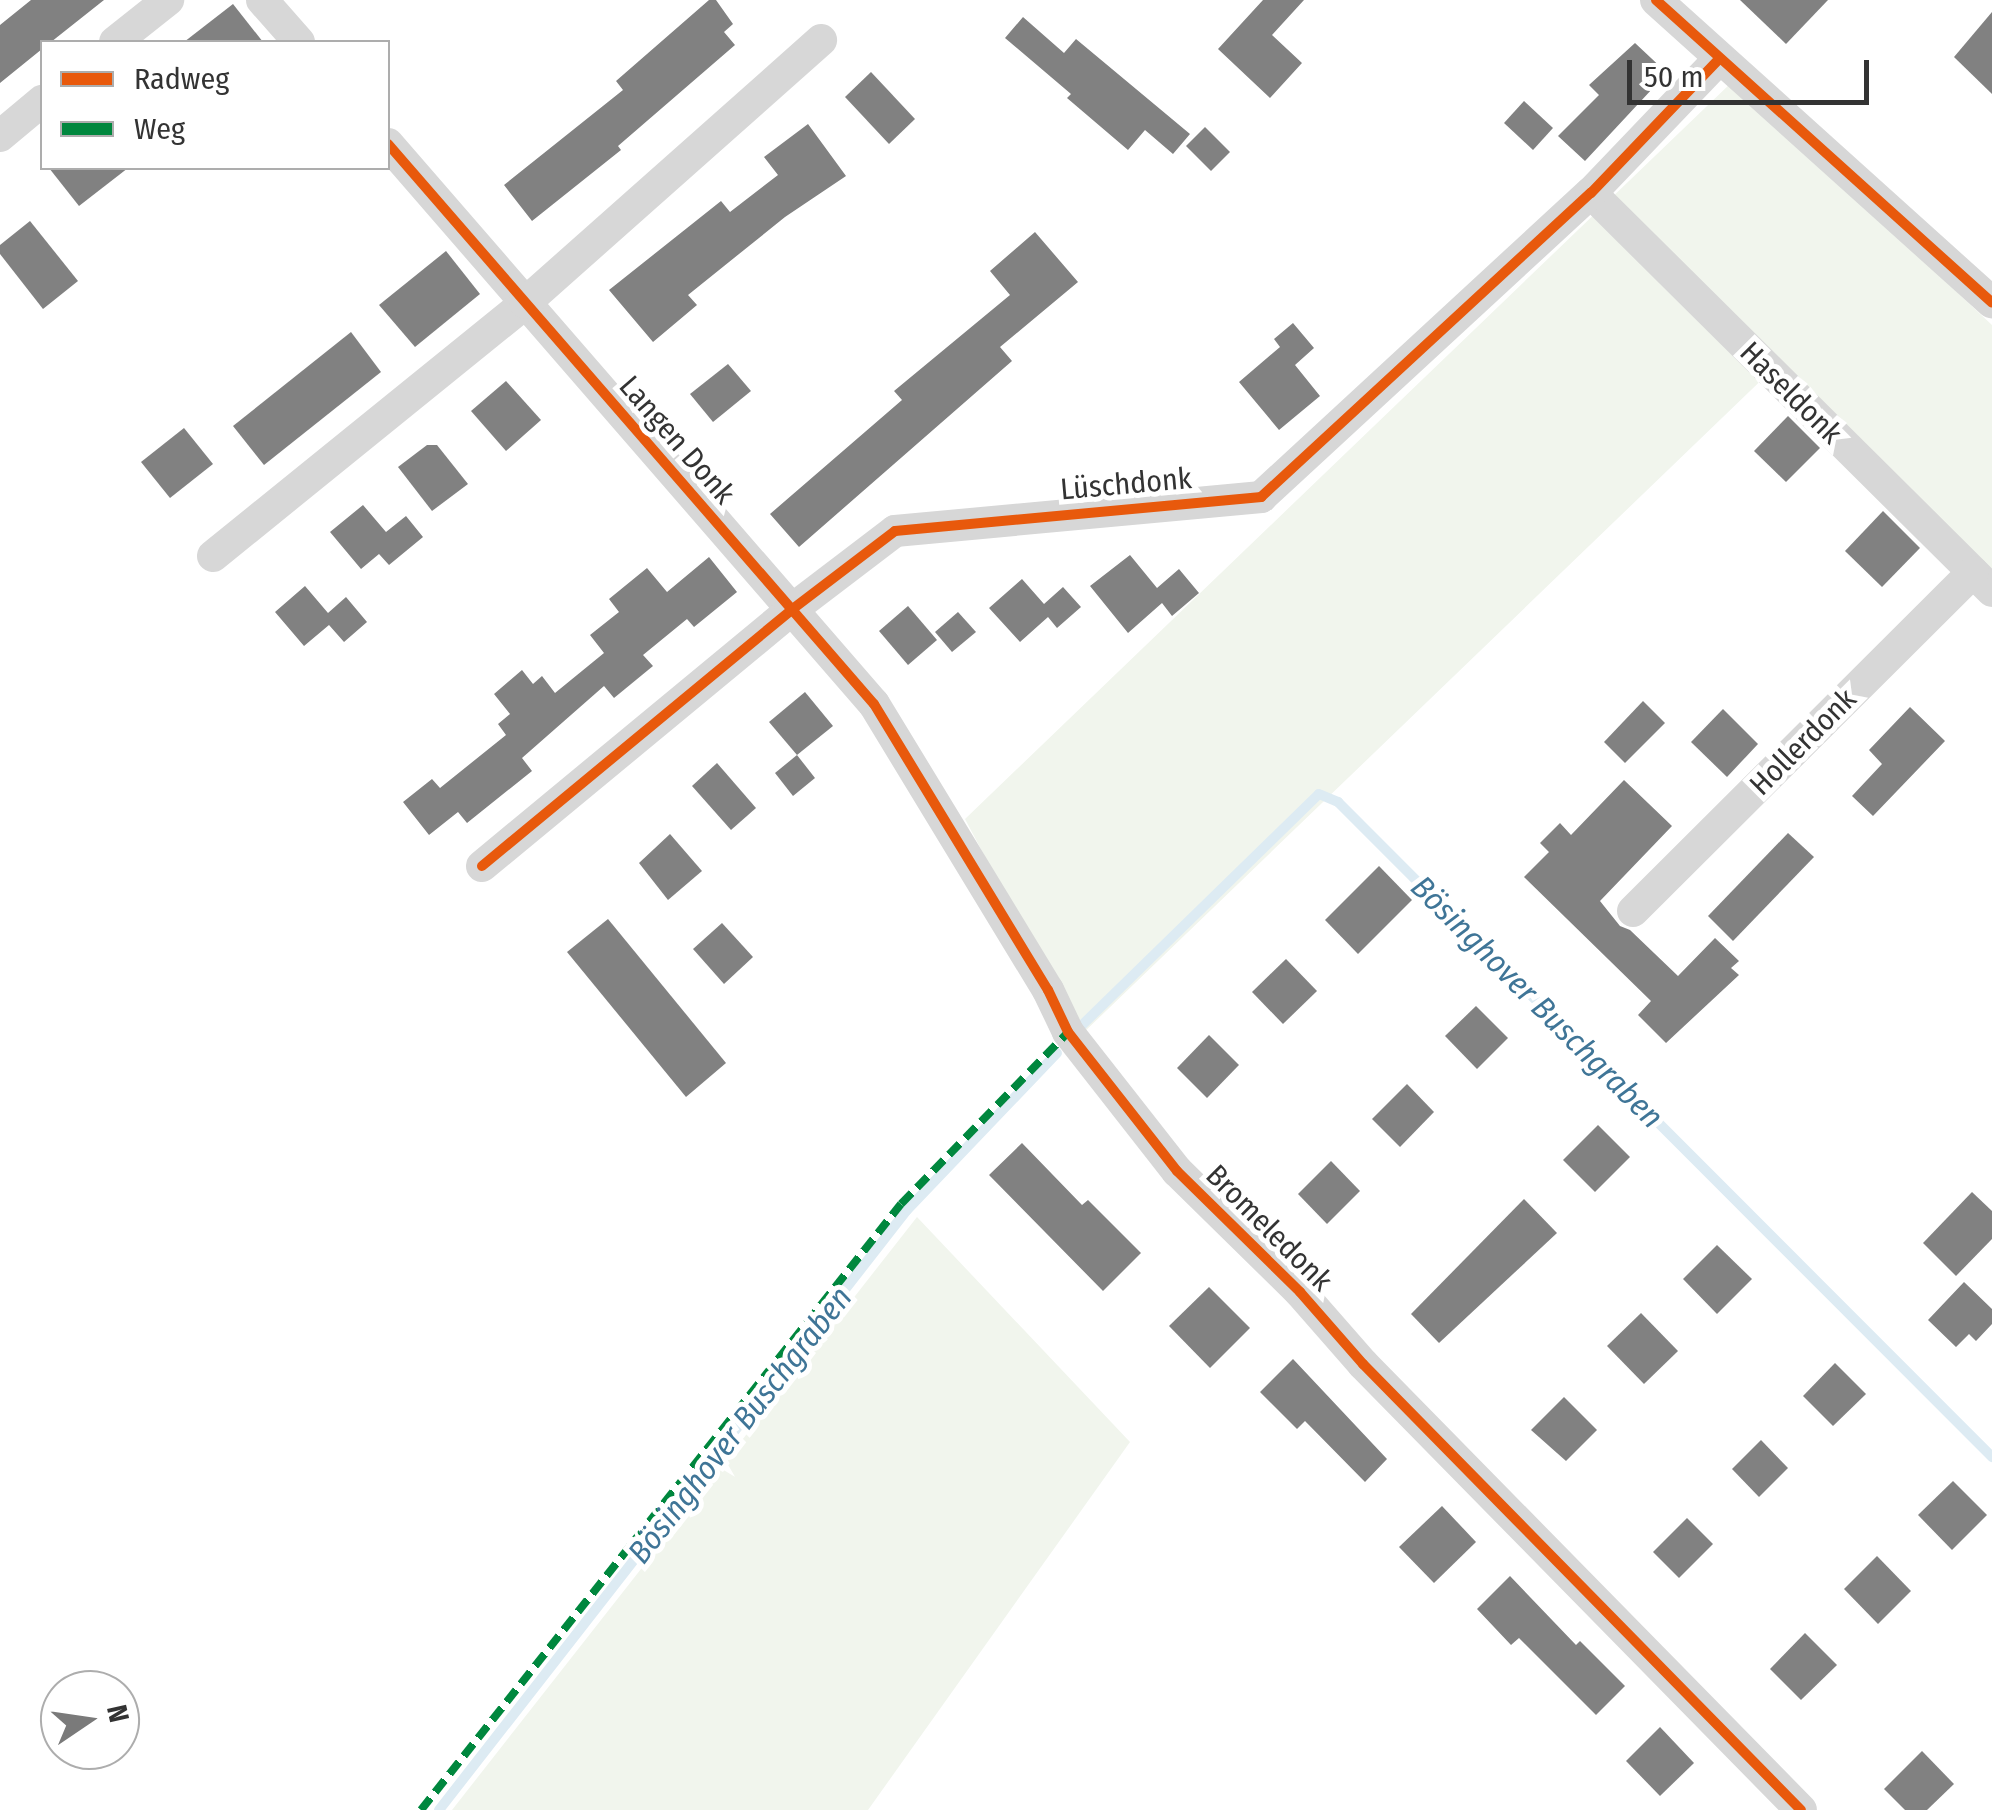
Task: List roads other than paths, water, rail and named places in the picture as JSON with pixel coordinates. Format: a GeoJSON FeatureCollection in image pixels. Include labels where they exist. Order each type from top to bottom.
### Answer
{"type":"FeatureCollection","features":[{"type":"Feature","properties":{"kind":"street"},"geometry":{"type":"LineString","coordinates":[[118,40],[168,0]]}},
{"type":"Feature","properties":{"kind":"street"},"geometry":{"type":"LineString","coordinates":[[262,0],[297,40]]}},
{"type":"Feature","properties":{"kind":"street"},"geometry":{"type":"LineString","coordinates":[[1656,0],[1718,60],[1992,303]]}},
{"type":"Feature","properties":{"kind":"street"},"geometry":{"type":"LineString","coordinates":[[213,556],[525,302],[821,40]]}},
{"type":"Feature","properties":{"kind":"street","name":"Lüschdonk"},"geometry":{"type":"LineString","coordinates":[[482,866],[790,610],[895,531],[1261,497],[1592,193],[1718,60]]}},
{"type":"Feature","properties":{"kind":"street"},"geometry":{"type":"LineString","coordinates":[[0,136],[40,104]]}},
{"type":"Feature","properties":{"kind":"street","name":"Langen Donk"},"geometry":{"type":"LineString","coordinates":[[390,146],[790,610]]}},
{"type":"Feature","properties":{"kind":"street","name":"Haseldonk"},"geometry":{"type":"LineString","coordinates":[[1592,193],[1982,581]]}},
{"type":"Feature","properties":{"kind":"street","name":"Hollerdonk"},"geometry":{"type":"LineString","coordinates":[[1632,911],[1982,581]]}},
{"type":"Feature","properties":{"kind":"street","name":"Bromeledonk"},"geometry":{"type":"LineString","coordinates":[[790,610],[874,704],[1048,990],[1068,1032],[1176,1171],[1300,1292],[1364,1364],[1801,1810]]}},
{"type":"Feature","properties":{"kind":"waterway","name":"Bösinghover Buschgraben"},"geometry":{"type":"LineString","coordinates":[[1076,1031],[1319,794],[1338,802],[1992,1457]]}},
{"type":"Feature","properties":{"kind":"waterway","name":"Bösinghover Buschgraben"},"geometry":{"type":"LineString","coordinates":[[439,1810],[907,1210],[1057,1053]]}}]}
